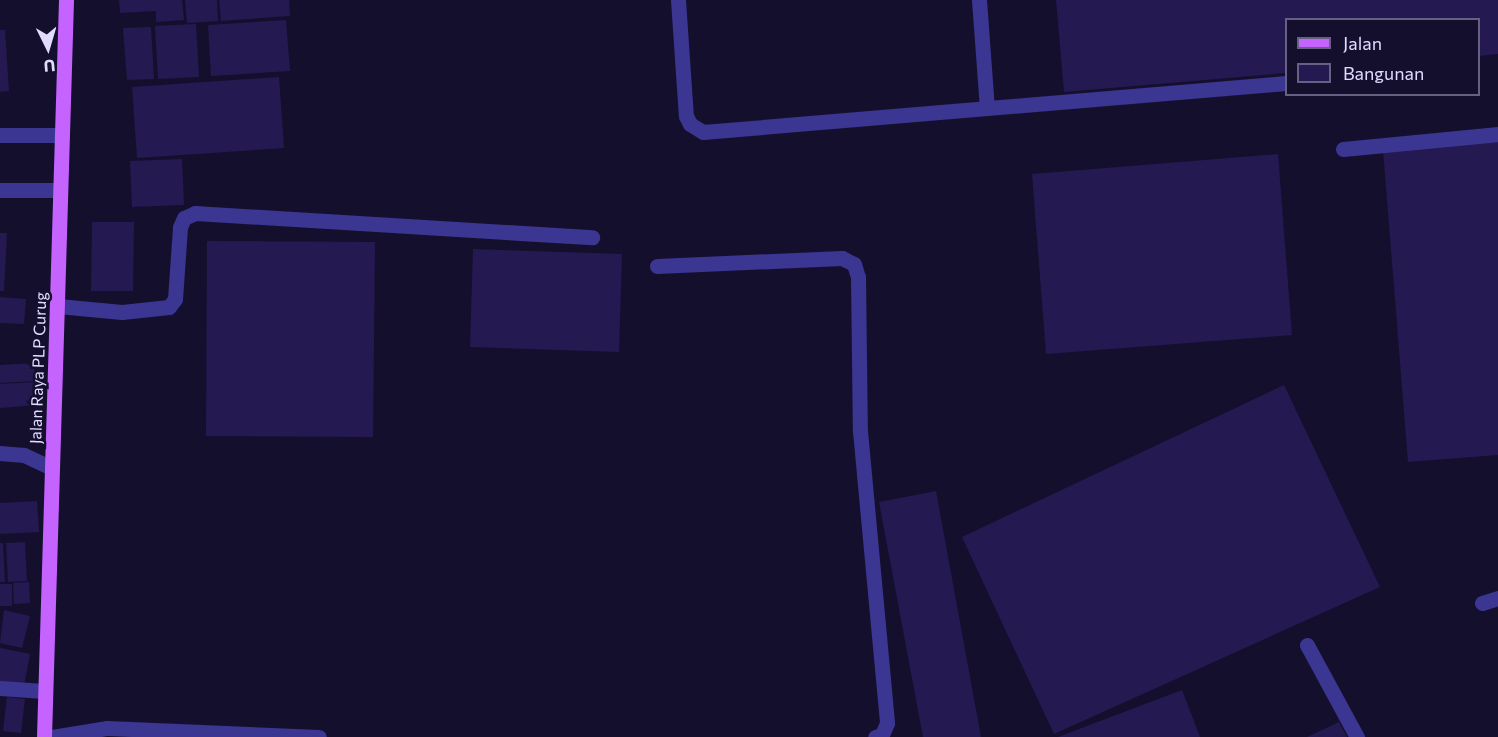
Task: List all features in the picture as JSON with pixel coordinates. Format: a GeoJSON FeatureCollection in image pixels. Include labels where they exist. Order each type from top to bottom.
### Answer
{"type":"FeatureCollection","features":[{"type":"Feature","properties":{"kind":"main road","name":"Jalan Raya PLP Curug"},"geometry":{"type":"LineString","coordinates":[[44,737],[66,0]]}},
{"type":"Feature","properties":{"kind":"street"},"geometry":{"type":"LineString","coordinates":[[678,0],[686,116],[690,124],[703,132],[1285,83]]}},
{"type":"Feature","properties":{"kind":"street"},"geometry":{"type":"LineString","coordinates":[[979,0],[987,108]]}},
{"type":"Feature","properties":{"kind":"street"},"geometry":{"type":"LineString","coordinates":[[1343,149],[1498,134]]}},
{"type":"Feature","properties":{"kind":"street"},"geometry":{"type":"LineString","coordinates":[[0,135],[63,135]]}},
{"type":"Feature","properties":{"kind":"street"},"geometry":{"type":"LineString","coordinates":[[0,190],[60,190]]}},
{"type":"Feature","properties":{"kind":"street"},"geometry":{"type":"LineString","coordinates":[[58,306],[122,312],[169,308],[175,299],[180,227],[184,218],[195,213],[592,237]]}},
{"type":"Feature","properties":{"kind":"street"},"geometry":{"type":"LineString","coordinates":[[657,266],[842,258],[854,264],[858,277],[860,431],[888,723],[882,735],[875,737]]}},
{"type":"Feature","properties":{"kind":"street"},"geometry":{"type":"LineString","coordinates":[[0,453],[24,454],[52,468]]}},
{"type":"Feature","properties":{"kind":"street"},"geometry":{"type":"LineString","coordinates":[[1482,603],[1498,598]]}},
{"type":"Feature","properties":{"kind":"street"},"geometry":{"type":"LineString","coordinates":[[1307,645],[1357,737]]}},
{"type":"Feature","properties":{"kind":"street"},"geometry":{"type":"LineString","coordinates":[[0,688],[44,691]]}},
{"type":"Feature","properties":{"kind":"street"},"geometry":{"type":"LineString","coordinates":[[52,737],[107,728],[319,737]]}},
{"type":"Feature","properties":{"kind":"building"},"geometry":{"type":"Polygon","coordinates":[[[119,0],[182,0],[184,20],[156,22],[156,11],[120,13],[119,0]]]}},
{"type":"Feature","properties":{"kind":"building"},"geometry":{"type":"Polygon","coordinates":[[[185,0],[217,0],[218,21],[187,23],[185,0]]]}},
{"type":"Feature","properties":{"kind":"building"},"geometry":{"type":"Polygon","coordinates":[[[219,0],[289,0],[290,16],[221,21],[219,0]]]}},
{"type":"Feature","properties":{"kind":"building"},"geometry":{"type":"Polygon","coordinates":[[[1056,0],[1498,0],[1498,54],[1480,56],[1480,18],[1285,18],[1285,73],[1064,92],[1056,0]]]}},
{"type":"Feature","properties":{"kind":"building"},"geometry":{"type":"Polygon","coordinates":[[[286,20],[290,71],[211,76],[208,25],[286,20]]]}},
{"type":"Feature","properties":{"kind":"building"},"geometry":{"type":"Polygon","coordinates":[[[196,24],[199,77],[158,79],[155,26],[196,24]]]}},
{"type":"Feature","properties":{"kind":"building"},"geometry":{"type":"Polygon","coordinates":[[[151,27],[154,79],[127,80],[123,28],[151,27]]]}},
{"type":"Feature","properties":{"kind":"building"},"geometry":{"type":"Polygon","coordinates":[[[0,30],[5,30],[9,91],[0,92],[0,30]]]}},
{"type":"Feature","properties":{"kind":"building"},"geometry":{"type":"Polygon","coordinates":[[[279,77],[284,148],[137,158],[132,87],[279,77]]]}},
{"type":"Feature","properties":{"kind":"building"},"geometry":{"type":"Polygon","coordinates":[[[1498,141],[1498,455],[1408,462],[1383,150],[1498,141]]]}},
{"type":"Feature","properties":{"kind":"building"},"geometry":{"type":"Polygon","coordinates":[[[1278,154],[1292,335],[1046,354],[1032,174],[1278,154]]]}},
{"type":"Feature","properties":{"kind":"building"},"geometry":{"type":"Polygon","coordinates":[[[182,159],[184,205],[132,207],[130,161],[182,159]]]}},
{"type":"Feature","properties":{"kind":"building"},"geometry":{"type":"Polygon","coordinates":[[[92,222],[134,222],[133,291],[91,291],[92,222]]]}},
{"type":"Feature","properties":{"kind":"building"},"geometry":{"type":"Polygon","coordinates":[[[0,233],[7,233],[4,291],[0,291],[0,233]]]}},
{"type":"Feature","properties":{"kind":"building"},"geometry":{"type":"Polygon","coordinates":[[[207,241],[375,242],[373,437],[206,436],[207,241]]]}},
{"type":"Feature","properties":{"kind":"building"},"geometry":{"type":"Polygon","coordinates":[[[473,249],[622,254],[619,352],[470,347],[473,249]]]}},
{"type":"Feature","properties":{"kind":"building"},"geometry":{"type":"Polygon","coordinates":[[[0,297],[26,299],[24,324],[0,323],[0,297]]]}},
{"type":"Feature","properties":{"kind":"building"},"geometry":{"type":"Polygon","coordinates":[[[34,363],[35,381],[0,383],[0,365],[34,363]]]}},
{"type":"Feature","properties":{"kind":"building"},"geometry":{"type":"Polygon","coordinates":[[[35,382],[37,405],[0,408],[0,384],[35,382]]]}},
{"type":"Feature","properties":{"kind":"building"},"geometry":{"type":"Polygon","coordinates":[[[1284,385],[1380,587],[1054,734],[962,537],[1284,385]]]}},
{"type":"Feature","properties":{"kind":"building"},"geometry":{"type":"Polygon","coordinates":[[[936,491],[981,737],[923,737],[879,502],[936,491]]]}},
{"type":"Feature","properties":{"kind":"building"},"geometry":{"type":"Polygon","coordinates":[[[37,501],[39,532],[0,534],[0,503],[37,501]]]}},
{"type":"Feature","properties":{"kind":"building"},"geometry":{"type":"Polygon","coordinates":[[[25,542],[27,581],[8,582],[6,543],[25,542]]]}},
{"type":"Feature","properties":{"kind":"building"},"geometry":{"type":"Polygon","coordinates":[[[0,543],[3,543],[5,582],[0,582],[0,543]]]}},
{"type":"Feature","properties":{"kind":"building"},"geometry":{"type":"Polygon","coordinates":[[[29,582],[30,603],[14,604],[13,583],[29,582]]]}},
{"type":"Feature","properties":{"kind":"building"},"geometry":{"type":"Polygon","coordinates":[[[0,584],[12,584],[12,606],[0,606],[0,584]]]}},
{"type":"Feature","properties":{"kind":"building"},"geometry":{"type":"Polygon","coordinates":[[[4,610],[30,616],[22,648],[0,643],[4,610]]]}},
{"type":"Feature","properties":{"kind":"building"},"geometry":{"type":"Polygon","coordinates":[[[0,648],[30,654],[23,691],[0,686],[0,648]]]}},
{"type":"Feature","properties":{"kind":"building"},"geometry":{"type":"Polygon","coordinates":[[[1182,690],[1200,737],[1058,737],[1182,690]]]}},
{"type":"Feature","properties":{"kind":"building"},"geometry":{"type":"Polygon","coordinates":[[[7,697],[25,699],[21,733],[3,731],[7,697]]]}},
{"type":"Feature","properties":{"kind":"building"},"geometry":{"type":"Polygon","coordinates":[[[1339,722],[1347,737],[1307,737],[1339,722]]]}}]}
